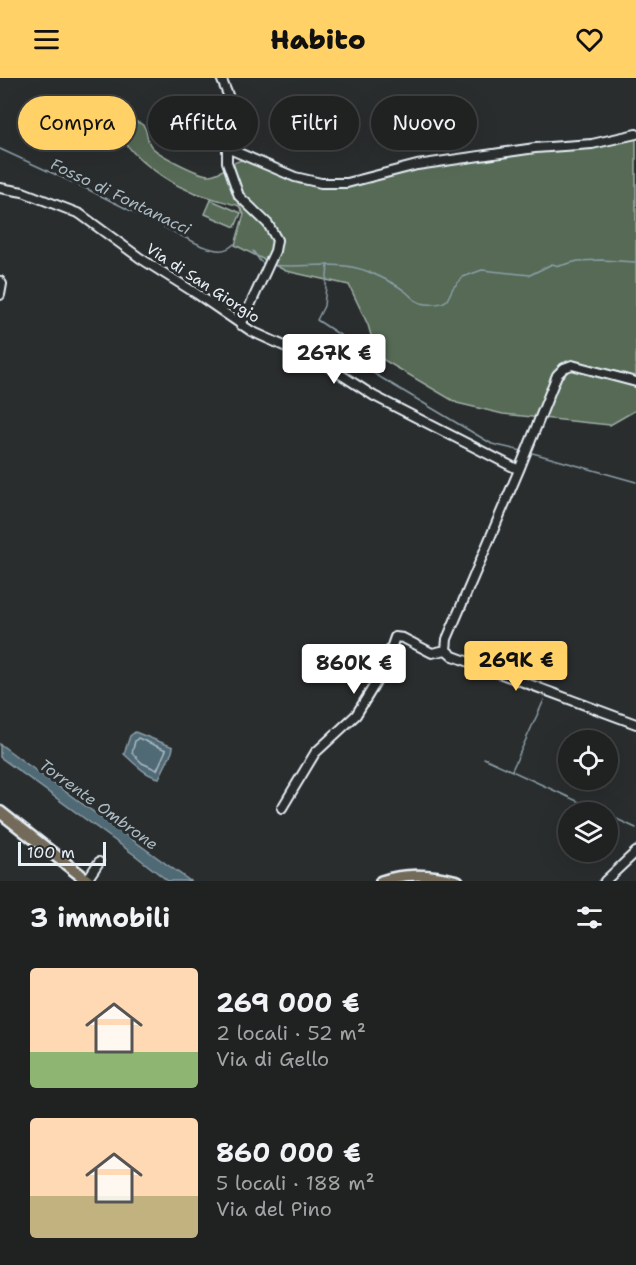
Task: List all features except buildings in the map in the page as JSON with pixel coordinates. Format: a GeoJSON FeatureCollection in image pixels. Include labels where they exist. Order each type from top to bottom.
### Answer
{"type":"FeatureCollection","features":[{"type":"Feature","properties":{"kind":"highway"},"geometry":{"type":"LineString","coordinates":[[0,812],[85,880]]}},
{"type":"Feature","properties":{"kind":"highway"},"geometry":{"type":"LineString","coordinates":[[0,820],[85,880]]}},
{"type":"Feature","properties":{"kind":"main road"},"geometry":{"type":"LineString","coordinates":[[381,881],[418,874],[458,881]]}},
{"type":"Feature","properties":{"kind":"street"},"geometry":{"type":"LineString","coordinates":[[221,78],[228,96]]}},
{"type":"Feature","properties":{"kind":"street"},"geometry":{"type":"LineString","coordinates":[[232,150],[295,177],[321,183],[347,183],[417,165],[535,148],[592,144],[636,134]]}},
{"type":"Feature","properties":{"kind":"street"},"geometry":{"type":"LineString","coordinates":[[227,150],[227,162],[239,196],[268,224],[277,240],[275,251],[241,325]]}},
{"type":"Feature","properties":{"kind":"street","name":"Via di San Giorgio"},"geometry":{"type":"LineString","coordinates":[[0,188],[23,192],[80,214],[140,258],[256,334],[333,369],[374,396],[519,470]]}},
{"type":"Feature","properties":{"kind":"street"},"geometry":{"type":"LineString","coordinates":[[0,281],[2,284],[0,295]]}},
{"type":"Feature","properties":{"kind":"street"},"geometry":{"type":"LineString","coordinates":[[446,650],[447,639],[557,375],[564,368],[572,365],[636,382]]}},
{"type":"Feature","properties":{"kind":"street"},"geometry":{"type":"LineString","coordinates":[[282,808],[315,753],[356,715],[381,675],[395,638],[403,638],[434,654],[446,650]]}},
{"type":"Feature","properties":{"kind":"street"},"geometry":{"type":"LineString","coordinates":[[446,650],[453,656],[636,724]]}},
{"type":"Feature","properties":{"kind":"street"},"geometry":{"type":"LineString","coordinates":[[605,881],[636,852]]}},
{"type":"Feature","properties":{"kind":"street"},"geometry":{"type":"LineString","coordinates":[[85,880],[99,862]]}},
{"type":"Feature","properties":{"kind":"green space"},"geometry":{"type":"Polygon","coordinates":[[[136,122],[145,128],[148,150],[155,150],[196,172],[214,174],[243,160],[300,184],[344,187],[415,170],[538,152],[608,145],[636,139],[636,410],[610,425],[503,414],[457,403],[377,356],[368,325],[349,285],[286,271],[235,245],[244,214],[239,206],[173,183],[132,150],[136,150],[136,122]]]}},
{"type":"Feature","properties":{"kind":"green space"},"geometry":{"type":"Polygon","coordinates":[[[211,200],[241,213],[235,227],[205,214],[211,200]]]}},
{"type":"Feature","properties":{"kind":"water"},"geometry":{"type":"Polygon","coordinates":[[[135,732],[173,747],[159,778],[145,772],[124,754],[130,736],[135,732]]]}},
{"type":"Feature","properties":{"kind":"water"},"geometry":{"type":"Polygon","coordinates":[[[0,744],[190,881],[168,881],[0,757],[0,744]]]}},
{"type":"Feature","properties":{"kind":"waterway","name":"Fosso di Fontanacci"},"geometry":{"type":"LineString","coordinates":[[0,149],[202,246],[223,250],[234,244]]}},
{"type":"Feature","properties":{"kind":"waterway","name":"Fosso di Fontanacci"},"geometry":{"type":"LineString","coordinates":[[253,251],[264,264]]}},
{"type":"Feature","properties":{"kind":"waterway","name":"Fosso di Fontanacci"},"geometry":{"type":"LineString","coordinates":[[272,265],[333,265],[357,268],[393,283],[414,300],[431,304],[447,300],[453,288],[463,277],[482,270],[530,275],[552,264],[559,266],[578,261],[601,260],[636,262]]}},
{"type":"Feature","properties":{"kind":"waterway"},"geometry":{"type":"LineString","coordinates":[[328,266],[324,306],[317,320],[369,354],[371,359],[368,370],[492,444],[522,451]]}},
{"type":"Feature","properties":{"kind":"waterway"},"geometry":{"type":"LineString","coordinates":[[529,452],[636,482]]}},
{"type":"Feature","properties":{"kind":"waterway"},"geometry":{"type":"LineString","coordinates":[[512,770],[544,700]]}},
{"type":"Feature","properties":{"kind":"waterway"},"geometry":{"type":"LineString","coordinates":[[484,758],[579,802]]}},
{"type":"Feature","properties":{"kind":"waterway"},"geometry":{"type":"LineString","coordinates":[[618,820],[636,828]]}},
{"type":"Feature","properties":{"kind":"waterway"},"geometry":{"type":"LineString","coordinates":[[598,881],[636,845]]}},
{"type":"Feature","properties":{"kind":"water label","name":"Torrente Ombrone"},"geometry":{"type":"Point","coordinates":[99,804]}}]}
